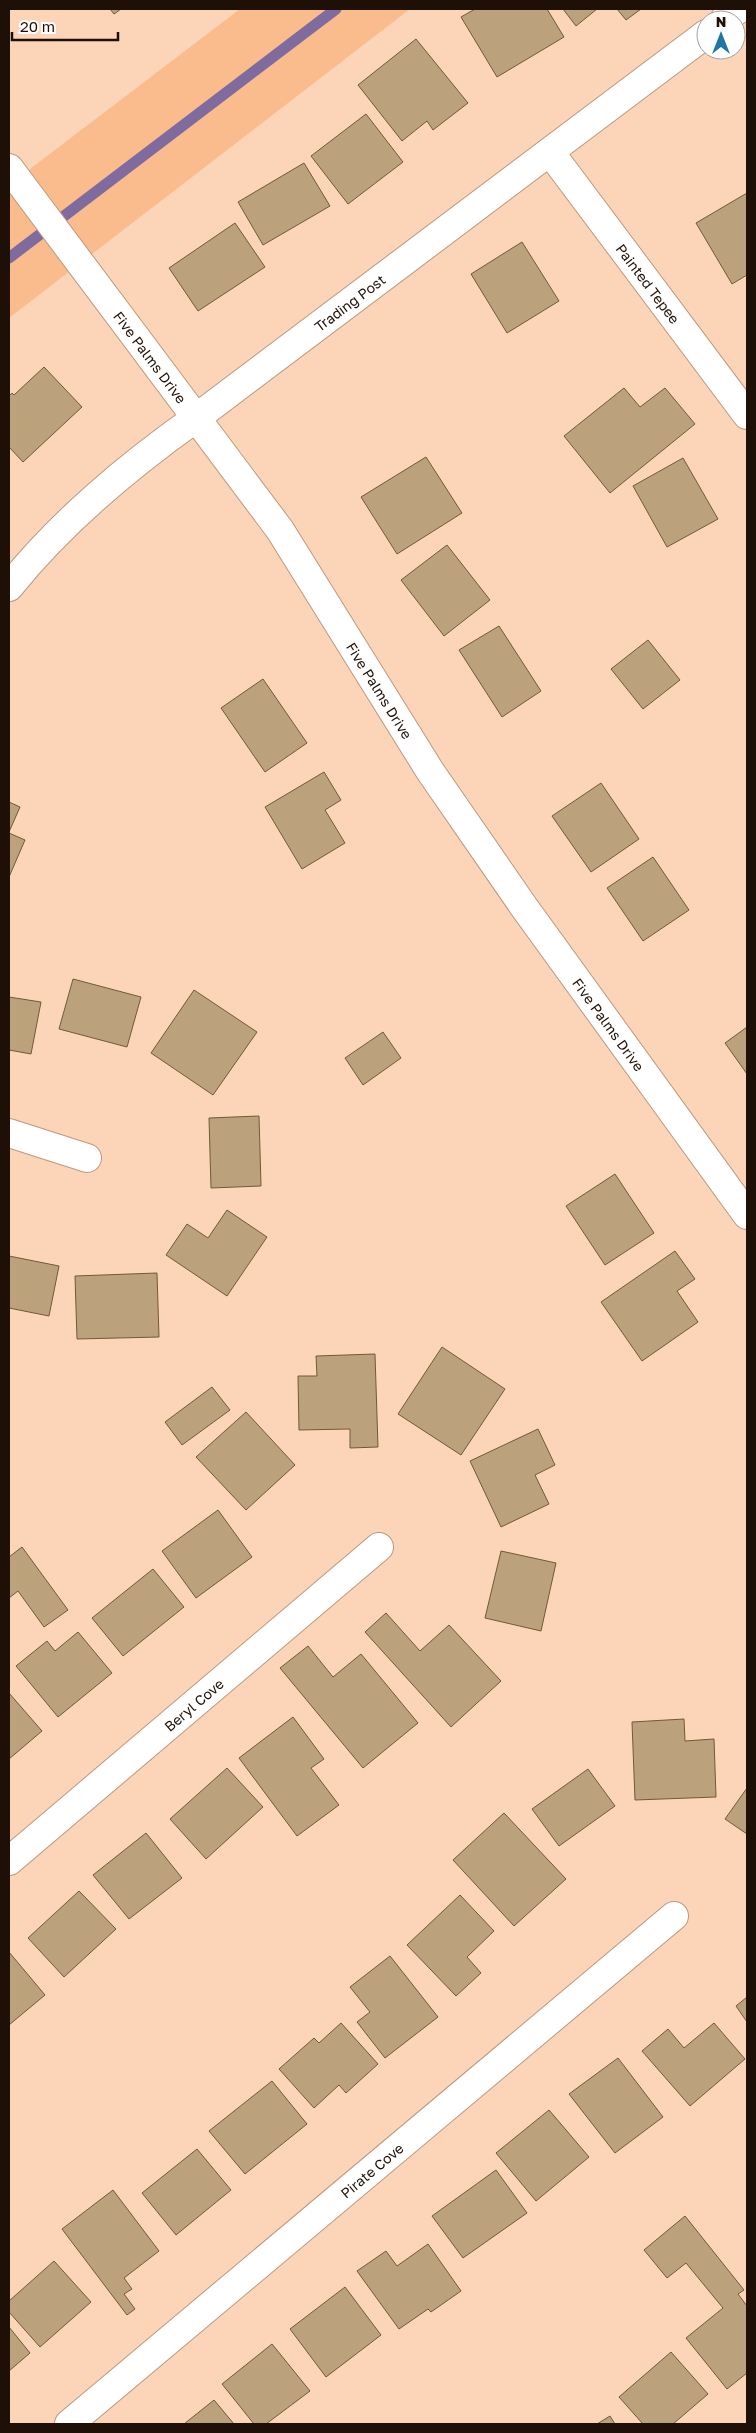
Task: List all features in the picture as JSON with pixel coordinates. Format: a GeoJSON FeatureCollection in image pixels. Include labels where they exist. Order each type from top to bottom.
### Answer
{"type":"FeatureCollection","features":[{"type":"Feature","properties":{"kind":"street","name":"Trading Post"},"geometry":{"type":"LineString","coordinates":[[9,587],[58,532],[102,490],[143,456],[696,42]]}},
{"type":"Feature","properties":{"kind":"street","name":"Painted Tepee"},"geometry":{"type":"LineString","coordinates":[[550,152],[747,415]]}},
{"type":"Feature","properties":{"kind":"street","name":"Five Palms Drive"},"geometry":{"type":"LineString","coordinates":[[9,168],[280,530],[430,771],[530,914],[747,1215]]}},
{"type":"Feature","properties":{"kind":"street"},"geometry":{"type":"LineString","coordinates":[[9,1133],[87,1158]]}},
{"type":"Feature","properties":{"kind":"street","name":"Beryl Cove"},"geometry":{"type":"LineString","coordinates":[[9,1861],[378,1547]]}},
{"type":"Feature","properties":{"kind":"street","name":"Pirate Cove"},"geometry":{"type":"LineString","coordinates":[[69,2424],[674,1916]]}},
{"type":"Feature","properties":{"kind":"shaded area"},"geometry":{"type":"Polygon","coordinates":[[[240,9],[410,9],[9,318],[9,185],[240,9]]]}},
{"type":"Feature","properties":{"kind":"building"},"geometry":{"type":"Polygon","coordinates":[[[110,9],[121,9],[114,14],[110,9]]]}},
{"type":"Feature","properties":{"kind":"building"},"geometry":{"type":"Polygon","coordinates":[[[475,9],[547,9],[564,37],[497,77],[461,17],[475,9]]]}},
{"type":"Feature","properties":{"kind":"building"},"geometry":{"type":"Polygon","coordinates":[[[563,9],[597,9],[576,26],[563,9]]]}},
{"type":"Feature","properties":{"kind":"building"},"geometry":{"type":"Polygon","coordinates":[[[617,9],[641,9],[626,20],[617,9]]]}},
{"type":"Feature","properties":{"kind":"building"},"geometry":{"type":"Polygon","coordinates":[[[416,39],[468,103],[433,130],[427,121],[402,141],[358,85],[416,39]]]}},
{"type":"Feature","properties":{"kind":"building"},"geometry":{"type":"Polygon","coordinates":[[[366,114],[403,162],[348,204],[311,156],[366,114]]]}},
{"type":"Feature","properties":{"kind":"building"},"geometry":{"type":"Polygon","coordinates":[[[304,163],[330,206],[263,245],[238,202],[304,163]]]}},
{"type":"Feature","properties":{"kind":"building"},"geometry":{"type":"Polygon","coordinates":[[[747,193],[747,275],[732,284],[696,223],[747,193]]]}},
{"type":"Feature","properties":{"kind":"building"},"geometry":{"type":"Polygon","coordinates":[[[235,223],[265,267],[198,311],[169,268],[235,223]]]}},
{"type":"Feature","properties":{"kind":"building"},"geometry":{"type":"Polygon","coordinates":[[[522,242],[559,301],[507,333],[471,274],[522,242]]]}},
{"type":"Feature","properties":{"kind":"building"},"geometry":{"type":"Polygon","coordinates":[[[44,367],[82,407],[23,462],[9,447],[9,396],[12,393],[14,395],[44,367]]]}},
{"type":"Feature","properties":{"kind":"building"},"geometry":{"type":"Polygon","coordinates":[[[624,388],[640,407],[665,388],[695,424],[610,493],[564,436],[624,388]]]}},
{"type":"Feature","properties":{"kind":"building"},"geometry":{"type":"Polygon","coordinates":[[[426,457],[462,513],[397,554],[361,497],[426,457]]]}},
{"type":"Feature","properties":{"kind":"building"},"geometry":{"type":"Polygon","coordinates":[[[683,458],[718,519],[667,547],[633,486],[683,458]]]}},
{"type":"Feature","properties":{"kind":"building"},"geometry":{"type":"Polygon","coordinates":[[[447,545],[490,600],[444,636],[401,580],[447,545]]]}},
{"type":"Feature","properties":{"kind":"building"},"geometry":{"type":"Polygon","coordinates":[[[499,626],[541,691],[502,717],[459,650],[499,626]]]}},
{"type":"Feature","properties":{"kind":"building"},"geometry":{"type":"Polygon","coordinates":[[[648,640],[680,680],[643,709],[611,669],[648,640]]]}},
{"type":"Feature","properties":{"kind":"building"},"geometry":{"type":"Polygon","coordinates":[[[263,679],[307,743],[265,772],[221,708],[263,679]]]}},
{"type":"Feature","properties":{"kind":"building"},"geometry":{"type":"Polygon","coordinates":[[[324,772],[341,800],[325,810],[345,843],[302,869],[265,807],[324,772]]]}},
{"type":"Feature","properties":{"kind":"building"},"geometry":{"type":"Polygon","coordinates":[[[601,783],[639,839],[591,872],[552,816],[601,783]]]}},
{"type":"Feature","properties":{"kind":"building"},"geometry":{"type":"Polygon","coordinates":[[[9,802],[20,807],[9,832],[9,802]]]}},
{"type":"Feature","properties":{"kind":"building"},"geometry":{"type":"Polygon","coordinates":[[[9,833],[25,840],[9,877],[9,833]]]}},
{"type":"Feature","properties":{"kind":"building"},"geometry":{"type":"Polygon","coordinates":[[[653,857],[689,910],[643,941],[607,888],[653,857]]]}},
{"type":"Feature","properties":{"kind":"building"},"geometry":{"type":"Polygon","coordinates":[[[73,979],[141,997],[127,1047],[59,1029],[73,979]]]}},
{"type":"Feature","properties":{"kind":"building"},"geometry":{"type":"Polygon","coordinates":[[[194,990],[257,1032],[213,1095],[151,1053],[194,990]]]}},
{"type":"Feature","properties":{"kind":"building"},"geometry":{"type":"Polygon","coordinates":[[[9,997],[41,1002],[31,1054],[9,1050],[9,997]]]}},
{"type":"Feature","properties":{"kind":"building"},"geometry":{"type":"Polygon","coordinates":[[[747,1027],[747,1074],[725,1043],[747,1027]]]}},
{"type":"Feature","properties":{"kind":"building"},"geometry":{"type":"Polygon","coordinates":[[[383,1032],[401,1058],[363,1085],[345,1058],[383,1032]]]}},
{"type":"Feature","properties":{"kind":"building"},"geometry":{"type":"Polygon","coordinates":[[[259,1116],[261,1186],[211,1188],[209,1118],[259,1116]]]}},
{"type":"Feature","properties":{"kind":"building"},"geometry":{"type":"Polygon","coordinates":[[[615,1174],[654,1233],[605,1265],[566,1206],[615,1174]]]}},
{"type":"Feature","properties":{"kind":"building"},"geometry":{"type":"Polygon","coordinates":[[[227,1210],[267,1237],[227,1296],[166,1255],[187,1224],[208,1238],[227,1210]]]}},
{"type":"Feature","properties":{"kind":"building"},"geometry":{"type":"Polygon","coordinates":[[[675,1251],[695,1279],[677,1291],[698,1322],[642,1361],[601,1302],[675,1251]]]}},
{"type":"Feature","properties":{"kind":"building"},"geometry":{"type":"Polygon","coordinates":[[[9,1256],[59,1266],[49,1316],[9,1308],[9,1256]]]}},
{"type":"Feature","properties":{"kind":"building"},"geometry":{"type":"Polygon","coordinates":[[[157,1273],[159,1337],[77,1339],[75,1276],[157,1273]]]}},
{"type":"Feature","properties":{"kind":"building"},"geometry":{"type":"Polygon","coordinates":[[[442,1347],[505,1389],[461,1455],[398,1414],[442,1347]]]}},
{"type":"Feature","properties":{"kind":"building"},"geometry":{"type":"Polygon","coordinates":[[[375,1354],[378,1447],[350,1448],[350,1429],[299,1430],[298,1376],[317,1376],[316,1356],[375,1354]]]}},
{"type":"Feature","properties":{"kind":"building"},"geometry":{"type":"Polygon","coordinates":[[[212,1387],[230,1410],[182,1445],[165,1422],[212,1387]]]}},
{"type":"Feature","properties":{"kind":"building"},"geometry":{"type":"Polygon","coordinates":[[[246,1412],[295,1465],[246,1510],[196,1457],[246,1412]]]}},
{"type":"Feature","properties":{"kind":"building"},"geometry":{"type":"Polygon","coordinates":[[[538,1429],[555,1465],[535,1475],[549,1504],[501,1527],[470,1461],[538,1429]]]}},
{"type":"Feature","properties":{"kind":"building"},"geometry":{"type":"Polygon","coordinates":[[[218,1510],[252,1557],[196,1598],[162,1551],[218,1510]]]}},
{"type":"Feature","properties":{"kind":"building"},"geometry":{"type":"Polygon","coordinates":[[[22,1547],[68,1610],[44,1627],[18,1591],[9,1598],[9,1557],[22,1547]]]}},
{"type":"Feature","properties":{"kind":"building"},"geometry":{"type":"Polygon","coordinates":[[[501,1551],[556,1563],[541,1631],[485,1618],[501,1551]]]}},
{"type":"Feature","properties":{"kind":"building"},"geometry":{"type":"Polygon","coordinates":[[[153,1569],[184,1607],[123,1656],[92,1618],[153,1569]]]}},
{"type":"Feature","properties":{"kind":"building"},"geometry":{"type":"Polygon","coordinates":[[[386,1613],[420,1651],[449,1625],[501,1681],[451,1727],[365,1632],[386,1613]]]}},
{"type":"Feature","properties":{"kind":"building"},"geometry":{"type":"Polygon","coordinates":[[[78,1632],[112,1673],[58,1717],[16,1666],[47,1641],[55,1651],[78,1632]]]}},
{"type":"Feature","properties":{"kind":"building"},"geometry":{"type":"Polygon","coordinates":[[[308,1646],[333,1677],[361,1654],[418,1723],[363,1768],[280,1668],[308,1646]]]}},
{"type":"Feature","properties":{"kind":"building"},"geometry":{"type":"Polygon","coordinates":[[[9,1693],[42,1731],[9,1759],[9,1693]]]}},
{"type":"Feature","properties":{"kind":"building"},"geometry":{"type":"Polygon","coordinates":[[[293,1717],[324,1759],[311,1768],[339,1805],[297,1836],[239,1758],[293,1717]]]}},
{"type":"Feature","properties":{"kind":"building"},"geometry":{"type":"Polygon","coordinates":[[[684,1719],[685,1741],[714,1739],[716,1797],[635,1800],[632,1722],[684,1719]]]}},
{"type":"Feature","properties":{"kind":"building"},"geometry":{"type":"Polygon","coordinates":[[[227,1768],[263,1807],[206,1859],[170,1819],[227,1768]]]}},
{"type":"Feature","properties":{"kind":"building"},"geometry":{"type":"Polygon","coordinates":[[[588,1769],[615,1806],[559,1846],[532,1809],[588,1769]]]}},
{"type":"Feature","properties":{"kind":"building"},"geometry":{"type":"Polygon","coordinates":[[[747,1788],[747,1834],[725,1819],[747,1788]]]}},
{"type":"Feature","properties":{"kind":"building"},"geometry":{"type":"Polygon","coordinates":[[[504,1813],[566,1879],[514,1926],[453,1860],[504,1813]]]}},
{"type":"Feature","properties":{"kind":"building"},"geometry":{"type":"Polygon","coordinates":[[[146,1833],[182,1878],[129,1919],[93,1875],[146,1833]]]}},
{"type":"Feature","properties":{"kind":"building"},"geometry":{"type":"Polygon","coordinates":[[[79,1891],[116,1929],[64,1977],[28,1938],[79,1891]]]}},
{"type":"Feature","properties":{"kind":"building"},"geometry":{"type":"Polygon","coordinates":[[[460,1895],[494,1931],[467,1957],[481,1973],[456,1996],[407,1945],[460,1895]]]}},
{"type":"Feature","properties":{"kind":"building"},"geometry":{"type":"Polygon","coordinates":[[[9,1952],[45,1995],[9,2025],[9,1952]]]}},
{"type":"Feature","properties":{"kind":"building"},"geometry":{"type":"Polygon","coordinates":[[[390,1956],[438,2017],[385,2058],[357,2022],[370,2012],[350,1987],[390,1956]]]}},
{"type":"Feature","properties":{"kind":"building"},"geometry":{"type":"Polygon","coordinates":[[[747,1997],[747,2022],[736,2006],[747,1997]]]}},
{"type":"Feature","properties":{"kind":"building"},"geometry":{"type":"Polygon","coordinates":[[[341,2023],[378,2064],[346,2093],[339,2085],[314,2108],[279,2069],[314,2038],[319,2043],[341,2023]]]}},
{"type":"Feature","properties":{"kind":"building"},"geometry":{"type":"Polygon","coordinates":[[[714,2023],[745,2059],[690,2106],[642,2051],[668,2029],[684,2048],[714,2023]]]}},
{"type":"Feature","properties":{"kind":"building"},"geometry":{"type":"Polygon","coordinates":[[[618,2058],[663,2117],[615,2153],[569,2094],[618,2058]]]}},
{"type":"Feature","properties":{"kind":"building"},"geometry":{"type":"Polygon","coordinates":[[[272,2081],[307,2124],[245,2174],[209,2131],[272,2081]]]}},
{"type":"Feature","properties":{"kind":"building"},"geometry":{"type":"Polygon","coordinates":[[[549,2110],[589,2157],[536,2201],[496,2153],[549,2110]]]}},
{"type":"Feature","properties":{"kind":"building"},"geometry":{"type":"Polygon","coordinates":[[[197,2149],[231,2190],[176,2235],[142,2193],[197,2149]]]}},
{"type":"Feature","properties":{"kind":"building"},"geometry":{"type":"Polygon","coordinates":[[[496,2170],[527,2213],[463,2258],[432,2216],[496,2170]]]}},
{"type":"Feature","properties":{"kind":"building"},"geometry":{"type":"Polygon","coordinates":[[[113,2190],[159,2251],[124,2278],[132,2289],[124,2294],[135,2309],[127,2315],[62,2229],[113,2190]]]}},
{"type":"Feature","properties":{"kind":"building"},"geometry":{"type":"Polygon","coordinates":[[[685,2216],[744,2290],[738,2294],[747,2306],[747,2373],[727,2389],[686,2338],[723,2308],[686,2263],[667,2278],[644,2250],[685,2216]]]}},
{"type":"Feature","properties":{"kind":"building"},"geometry":{"type":"Polygon","coordinates":[[[428,2244],[461,2291],[431,2312],[428,2309],[399,2329],[357,2271],[386,2251],[397,2266],[428,2244]]]}},
{"type":"Feature","properties":{"kind":"building"},"geometry":{"type":"Polygon","coordinates":[[[54,2261],[91,2302],[40,2347],[9,2312],[9,2301],[54,2261]]]}},
{"type":"Feature","properties":{"kind":"building"},"geometry":{"type":"Polygon","coordinates":[[[345,2287],[381,2335],[326,2377],[290,2329],[345,2287]]]}},
{"type":"Feature","properties":{"kind":"building"},"geometry":{"type":"Polygon","coordinates":[[[9,2327],[30,2353],[9,2371],[9,2327]]]}},
{"type":"Feature","properties":{"kind":"building"},"geometry":{"type":"Polygon","coordinates":[[[272,2344],[310,2391],[266,2424],[254,2424],[222,2384],[272,2344]]]}},
{"type":"Feature","properties":{"kind":"building"},"geometry":{"type":"Polygon","coordinates":[[[671,2352],[708,2394],[673,2424],[643,2424],[619,2397],[671,2352]]]}},
{"type":"Feature","properties":{"kind":"building"},"geometry":{"type":"Polygon","coordinates":[[[214,2400],[234,2424],[184,2424],[214,2400]]]}},
{"type":"Feature","properties":{"kind":"building"},"geometry":{"type":"Polygon","coordinates":[[[610,2416],[615,2424],[597,2424],[610,2416]]]}},
{"type":"Feature","properties":{"kind":"waterway"},"geometry":{"type":"LineString","coordinates":[[9,258],[336,9]]}}]}
